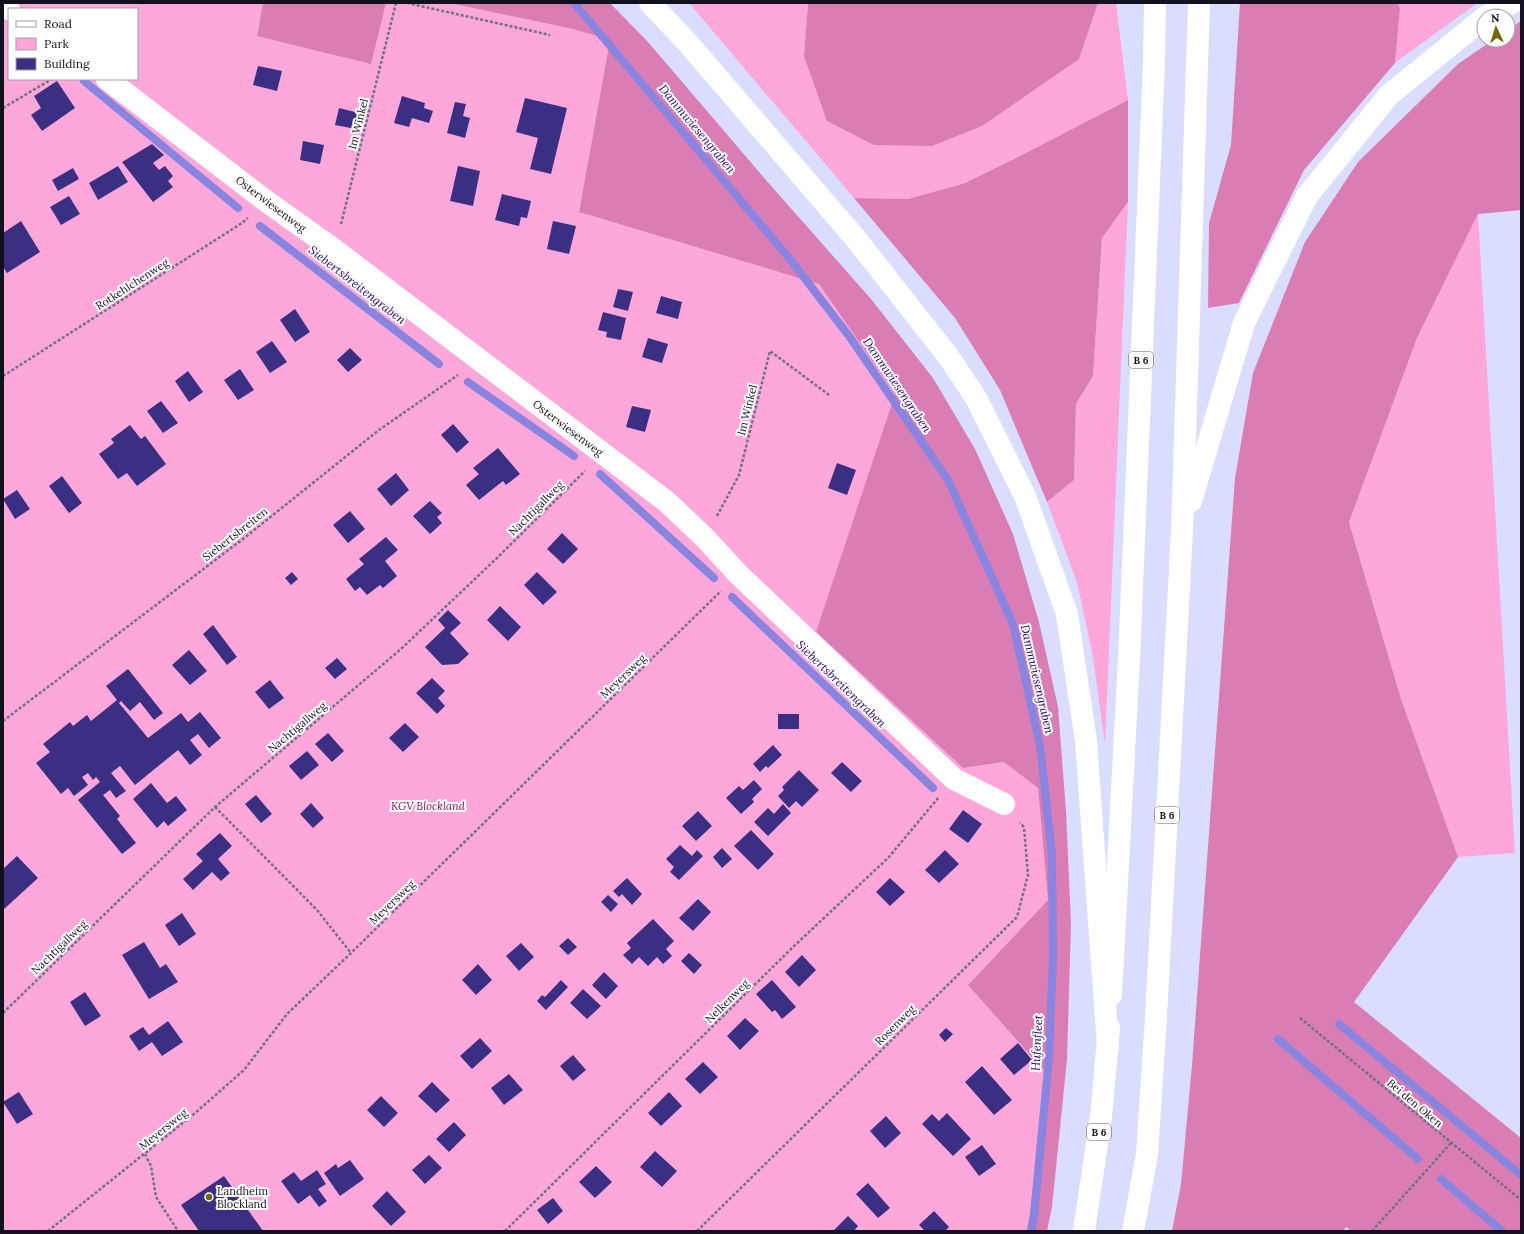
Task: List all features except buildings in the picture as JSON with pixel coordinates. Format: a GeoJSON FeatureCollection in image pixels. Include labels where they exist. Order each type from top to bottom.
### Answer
{"type":"FeatureCollection","features":[{"type":"Feature","properties":{"kind":"main road"},"geometry":{"type":"LineString","coordinates":[[650,3],[687,42],[836,215],[948,356],[976,398],[1025,496],[1067,614],[1086,741],[1108,1046]]}},
{"type":"Feature","properties":{"kind":"main road","name":"B 6"},"geometry":{"type":"LineString","coordinates":[[1084,1231],[1101,1116],[1108,1046],[1115,937],[1129,651],[1153,70],[1154,3]]}},
{"type":"Feature","properties":{"kind":"main road","name":"B 6"},"geometry":{"type":"LineString","coordinates":[[1133,1231],[1147,1154],[1182,531],[1199,3]]}},
{"type":"Feature","properties":{"kind":"main road"},"geometry":{"type":"LineString","coordinates":[[1502,8],[1512,3]]}},
{"type":"Feature","properties":{"kind":"main road"},"geometry":{"type":"LineString","coordinates":[[1182,531],[1244,323],[1307,196],[1390,95],[1476,25]]}},
{"type":"Feature","properties":{"kind":"main road","name":"Osterwiesenweg"},"geometry":{"type":"LineString","coordinates":[[108,80],[266,201],[332,248],[667,502],[705,538],[738,574],[954,779],[1004,804]]}},
{"type":"Feature","properties":{"kind":"path","name":"Im Winkel"},"geometry":{"type":"LineString","coordinates":[[332,248],[343,220],[396,3]]}},
{"type":"Feature","properties":{"kind":"path"},"geometry":{"type":"LineString","coordinates":[[407,3],[550,35]]}},
{"type":"Feature","properties":{"kind":"path"},"geometry":{"type":"LineString","coordinates":[[3,108],[50,80]]}},
{"type":"Feature","properties":{"kind":"path","name":"Rotkehlchenweg"},"geometry":{"type":"LineString","coordinates":[[3,376],[242,223],[266,201]]}},
{"type":"Feature","properties":{"kind":"path","name":"Im Winkel"},"geometry":{"type":"LineString","coordinates":[[705,538],[739,475],[770,351],[829,395]]}},
{"type":"Feature","properties":{"kind":"path","name":"Siebertsbreiten"},"geometry":{"type":"LineString","coordinates":[[3,721],[243,539],[380,430],[479,360]]}},
{"type":"Feature","properties":{"kind":"path","name":"Nachtigallweg"},"geometry":{"type":"LineString","coordinates":[[3,1013],[215,807],[401,649],[497,558],[603,454]]}},
{"type":"Feature","properties":{"kind":"path","name":"Meyersweg"},"geometry":{"type":"LineString","coordinates":[[48,1231],[194,1114],[244,1070],[287,1014],[738,574]]}},
{"type":"Feature","properties":{"kind":"path","name":"Nelkenweg"},"geometry":{"type":"LineString","coordinates":[[505,1231],[787,953],[888,858],[954,779]]}},
{"type":"Feature","properties":{"kind":"path","name":"Rosenweg"},"geometry":{"type":"LineString","coordinates":[[697,1231],[1017,917],[1028,875],[1024,827],[1004,804]]}},
{"type":"Feature","properties":{"kind":"path"},"geometry":{"type":"LineString","coordinates":[[215,807],[317,910],[351,953]]}},
{"type":"Feature","properties":{"kind":"path","name":"Bei den Oken"},"geometry":{"type":"LineString","coordinates":[[1300,1018],[1521,1200]]}},
{"type":"Feature","properties":{"kind":"path"},"geometry":{"type":"LineString","coordinates":[[1372,1231],[1451,1143]]}},
{"type":"Feature","properties":{"kind":"path"},"geometry":{"type":"LineString","coordinates":[[145,1154],[151,1166],[156,1197],[178,1231]]}},
{"type":"Feature","properties":{"kind":"green space","name":"KGV Blockland"},"geometry":{"type":"Polygon","coordinates":[[[3,3],[263,3],[257,36],[371,63],[386,3],[449,3],[573,29],[610,40],[579,212],[819,284],[895,394],[816,633],[963,768],[1004,762],[1038,788],[1048,900],[968,985],[1044,1071],[1027,1231],[3,1231],[3,3]]]}},
{"type":"Feature","properties":{"kind":"green space"},"geometry":{"type":"Polygon","coordinates":[[[689,3],[808,3],[804,56],[1079,59],[1098,3],[1116,3],[1128,100],[965,183],[908,199],[854,198],[689,3]]]}},
{"type":"Feature","properties":{"kind":"green space"},"geometry":{"type":"Polygon","coordinates":[[[1398,3],[1477,3],[1395,63],[1400,9],[1398,3]]]}},
{"type":"Feature","properties":{"kind":"green space"},"geometry":{"type":"Polygon","coordinates":[[[1128,202],[1105,745],[1093,657],[1077,582],[1047,502],[1074,480],[1076,404],[1093,376],[1102,238],[1128,202]]]}},
{"type":"Feature","properties":{"kind":"green space"},"geometry":{"type":"Polygon","coordinates":[[[1478,214],[1515,853],[1458,857],[1401,699],[1349,521],[1417,338],[1478,214]]]}},
{"type":"Feature","properties":{"kind":"shaded area"},"geometry":{"type":"Polygon","coordinates":[[[263,3],[386,3],[371,64],[257,36],[263,3]]]}},
{"type":"Feature","properties":{"kind":"shaded area"},"geometry":{"type":"Polygon","coordinates":[[[449,3],[610,3],[648,42],[765,179],[871,299],[933,378],[975,449],[1013,534],[1039,622],[1058,707],[1066,811],[1071,924],[1067,1059],[1052,1207],[1047,1231],[1027,1231],[1044,1071],[968,985],[1048,900],[1038,788],[1004,762],[963,768],[816,632],[895,394],[819,284],[579,212],[610,40],[573,29],[449,3]]]}},
{"type":"Feature","properties":{"kind":"shaded area"},"geometry":{"type":"Polygon","coordinates":[[[808,3],[1098,3],[1079,59],[982,126],[932,146],[874,145],[827,121],[804,56],[808,3]]]}},
{"type":"Feature","properties":{"kind":"shaded area"},"geometry":{"type":"Polygon","coordinates":[[[1240,3],[1398,3],[1400,9],[1395,63],[1304,170],[1239,303],[1208,308],[1209,223],[1231,145],[1240,3]]]}},
{"type":"Feature","properties":{"kind":"shaded area"},"geometry":{"type":"Polygon","coordinates":[[[1521,21],[1521,210],[1478,214],[1417,338],[1349,522],[1401,699],[1458,857],[1354,1002],[1521,1138],[1521,1231],[1351,1231],[1346,1227],[1343,1231],[1172,1231],[1181,1184],[1192,1065],[1235,478],[1253,373],[1305,242],[1358,162],[1458,64],[1481,48],[1516,48],[1516,24],[1521,21]]]}},
{"type":"Feature","properties":{"kind":"shaded area"},"geometry":{"type":"Polygon","coordinates":[[[1128,100],[1128,202],[1102,238],[1093,376],[1076,404],[1074,480],[1047,502],[1000,390],[955,318],[854,198],[908,199],[965,183],[1128,100]]]}},
{"type":"Feature","properties":{"kind":"waterway","name":"Dammwiesengraben"},"geometry":{"type":"LineString","coordinates":[[574,3],[789,258],[849,336],[948,480],[1013,624],[1040,746],[1052,855],[1053,956],[1049,1058],[1034,1216],[1031,1231]]}},
{"type":"Feature","properties":{"kind":"waterway","name":"Siebertsbreitengraben"},"geometry":{"type":"LineString","coordinates":[[84,81],[238,208]]}},
{"type":"Feature","properties":{"kind":"waterway","name":"Siebertsbreitengraben"},"geometry":{"type":"LineString","coordinates":[[260,226],[439,364]]}},
{"type":"Feature","properties":{"kind":"waterway","name":"Siebertsbreitengraben"},"geometry":{"type":"LineString","coordinates":[[468,382],[574,456]]}},
{"type":"Feature","properties":{"kind":"waterway","name":"Siebertsbreitengraben"},"geometry":{"type":"LineString","coordinates":[[600,474],[714,578]]}},
{"type":"Feature","properties":{"kind":"waterway","name":"Siebertsbreitengraben"},"geometry":{"type":"LineString","coordinates":[[732,597],[933,788]]}},
{"type":"Feature","properties":{"kind":"waterway"},"geometry":{"type":"LineString","coordinates":[[1339,1024],[1521,1175]]}},
{"type":"Feature","properties":{"kind":"waterway"},"geometry":{"type":"LineString","coordinates":[[1278,1039],[1418,1159]]}},
{"type":"Feature","properties":{"kind":"waterway"},"geometry":{"type":"LineString","coordinates":[[1441,1179],[1502,1231]]}},
{"type":"Feature","properties":{"kind":"place","name":"Landheim Blockland"},"geometry":{"type":"Point","coordinates":[209,1197]}},
{"type":"Feature","properties":{"kind":"water label","name":"Hufenfleet"},"geometry":{"type":"Point","coordinates":[1037,1043]}}]}
